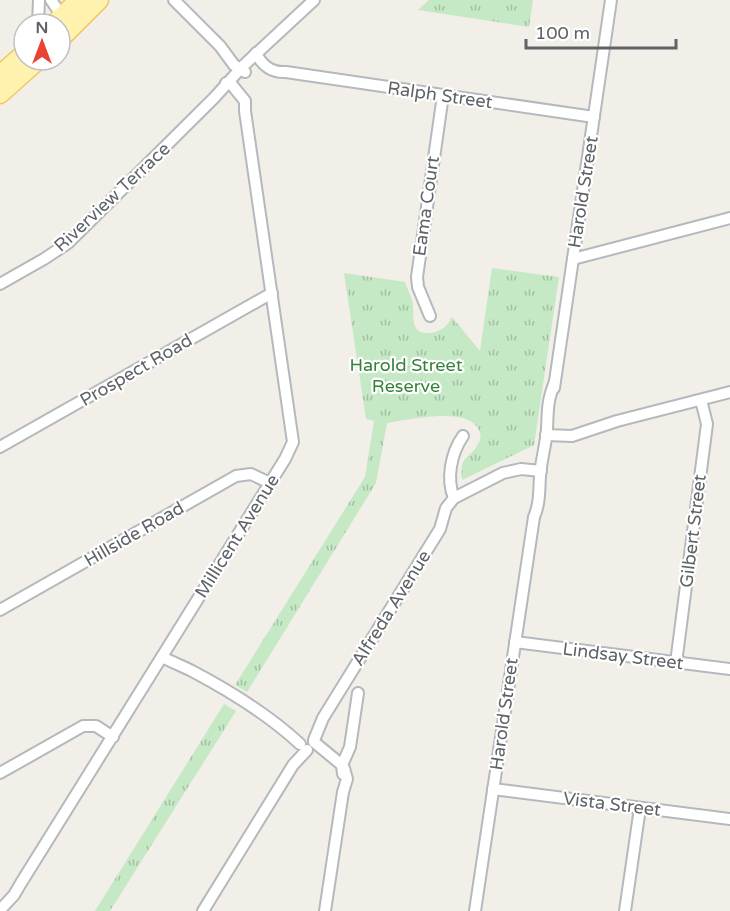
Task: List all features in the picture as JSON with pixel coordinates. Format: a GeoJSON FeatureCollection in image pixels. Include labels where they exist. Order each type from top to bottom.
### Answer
{"type":"FeatureCollection","features":[{"type":"Feature","properties":{"kind":"main road"},"geometry":{"type":"LineString","coordinates":[[72,21],[99,0]]}},
{"type":"Feature","properties":{"kind":"main road"},"geometry":{"type":"LineString","coordinates":[[0,75],[12,64]]}},
{"type":"Feature","properties":{"kind":"main road"},"geometry":{"type":"LineString","coordinates":[[0,94],[25,72]]}},
{"type":"Feature","properties":{"kind":"street"},"geometry":{"type":"LineString","coordinates":[[174,0],[243,69]]}},
{"type":"Feature","properties":{"kind":"street","name":"Riverview Terrace"},"geometry":{"type":"LineString","coordinates":[[0,284],[68,243],[314,0]]}},
{"type":"Feature","properties":{"kind":"street","name":"Harold Street"},"geometry":{"type":"LineString","coordinates":[[475,911],[534,517],[535,488],[541,471],[546,435],[552,416],[554,384],[612,0]]}},
{"type":"Feature","properties":{"kind":"street","name":"Ralph Street"},"geometry":{"type":"LineString","coordinates":[[259,56],[286,72],[594,117]]}},
{"type":"Feature","properties":{"kind":"street","name":"Millicent Avenue"},"geometry":{"type":"LineString","coordinates":[[0,910],[14,895],[290,452],[293,438],[244,111],[229,86]]}},
{"type":"Feature","properties":{"kind":"street","name":"Eama Court"},"geometry":{"type":"LineString","coordinates":[[430,316],[418,287],[417,277],[443,95]]}},
{"type":"Feature","properties":{"kind":"street"},"geometry":{"type":"LineString","coordinates":[[573,259],[730,218]]}},
{"type":"Feature","properties":{"kind":"street","name":"Prospect Road"},"geometry":{"type":"LineString","coordinates":[[0,447],[272,293]]}},
{"type":"Feature","properties":{"kind":"street"},"geometry":{"type":"LineString","coordinates":[[546,435],[568,437],[617,421],[730,392]]}},
{"type":"Feature","properties":{"kind":"street","name":"Gilbert Street"},"geometry":{"type":"LineString","coordinates":[[676,663],[707,424],[701,400]]}},
{"type":"Feature","properties":{"kind":"street"},"geometry":{"type":"LineString","coordinates":[[463,436],[456,448],[449,479],[454,498],[503,474],[521,469],[541,471]]}},
{"type":"Feature","properties":{"kind":"street","name":"Hillside Road"},"geometry":{"type":"LineString","coordinates":[[0,610],[236,476],[251,474],[270,483]]}},
{"type":"Feature","properties":{"kind":"street","name":"Alfreda Avenue"},"geometry":{"type":"LineString","coordinates":[[203,911],[440,530],[446,508],[454,498]]}},
{"type":"Feature","properties":{"kind":"street","name":"Lindsay Street"},"geometry":{"type":"LineString","coordinates":[[515,642],[730,669]]}},
{"type":"Feature","properties":{"kind":"street"},"geometry":{"type":"LineString","coordinates":[[164,654],[333,758],[343,767]]}},
{"type":"Feature","properties":{"kind":"street"},"geometry":{"type":"LineString","coordinates":[[325,911],[343,792],[343,767],[350,747],[358,693]]}},
{"type":"Feature","properties":{"kind":"street"},"geometry":{"type":"LineString","coordinates":[[0,773],[83,726],[96,726],[113,737]]}},
{"type":"Feature","properties":{"kind":"street","name":"Vista Street"},"geometry":{"type":"LineString","coordinates":[[493,789],[730,819]]}},
{"type":"Feature","properties":{"kind":"street"},"geometry":{"type":"LineString","coordinates":[[626,911],[640,808]]}},
{"type":"Feature","properties":{"kind":"green space"},"geometry":{"type":"Polygon","coordinates":[[[429,0],[533,0],[529,27],[418,10],[429,0]]]}},
{"type":"Feature","properties":{"kind":"green space","name":"Harold Street Reserve"},"geometry":{"type":"Polygon","coordinates":[[[492,268],[559,277],[534,445],[462,480],[463,462],[475,449],[480,437],[477,427],[470,421],[448,416],[435,416],[387,423],[376,483],[247,692],[235,685],[365,477],[374,421],[366,419],[344,273],[405,282],[412,300],[414,324],[420,332],[441,330],[452,317],[480,351],[492,268]]]}},
{"type":"Feature","properties":{"kind":"green space"},"geometry":{"type":"Polygon","coordinates":[[[224,704],[236,711],[110,911],[95,911],[224,704]]]}}]}
